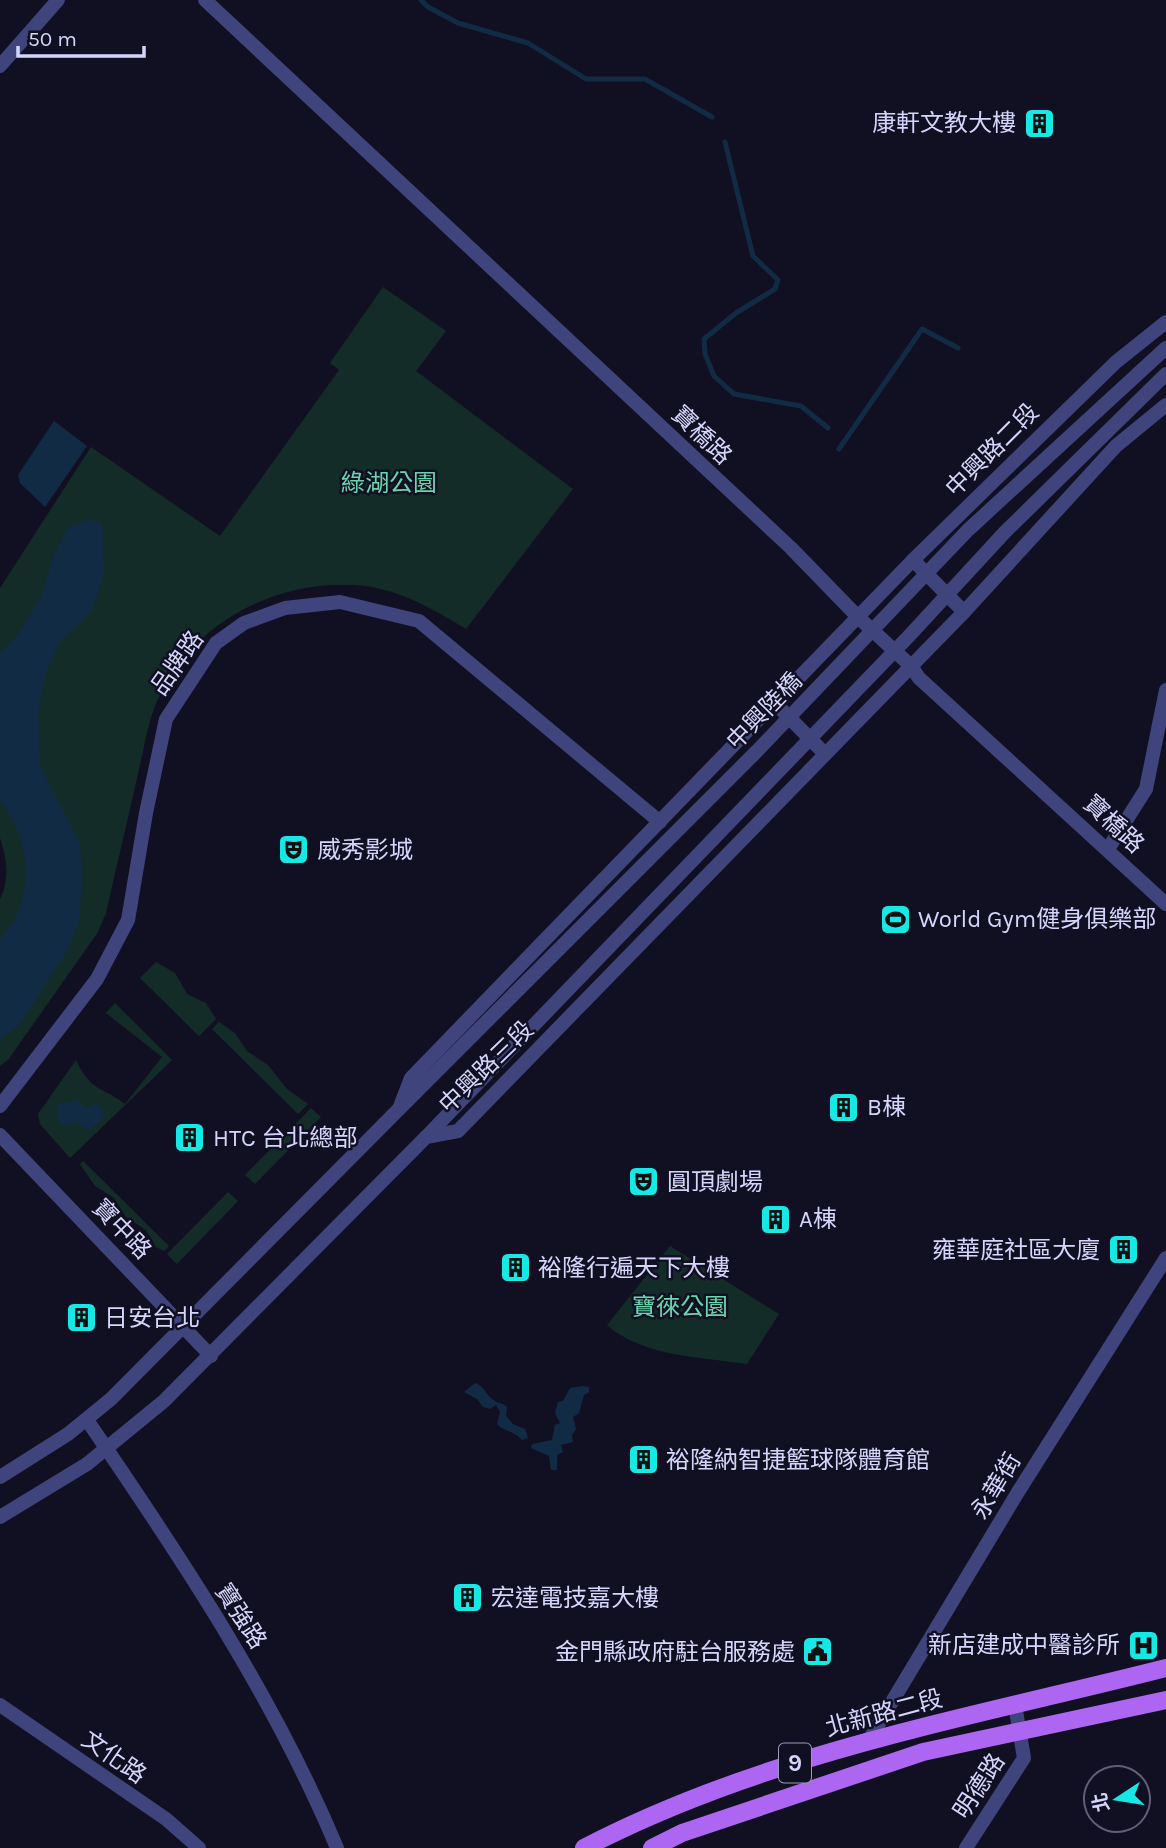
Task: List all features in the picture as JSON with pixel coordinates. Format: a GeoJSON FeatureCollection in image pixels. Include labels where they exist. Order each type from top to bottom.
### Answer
{"type":"FeatureCollection","features":[{"type":"Feature","properties":{"kind":"main road","name":"北新路二段"},"geometry":{"type":"LineString","coordinates":[[584,1848],[713,1790],[869,1740],[1166,1668]]}},
{"type":"Feature","properties":{"kind":"main road","name":"北新路二段"},"geometry":{"type":"LineString","coordinates":[[652,1848],[682,1833],[923,1752],[1020,1729],[1166,1700]]}},
{"type":"Feature","properties":{"kind":"street"},"geometry":{"type":"LineString","coordinates":[[0,66],[58,0]]}},
{"type":"Feature","properties":{"kind":"street","name":"寶橋路"},"geometry":{"type":"LineString","coordinates":[[205,0],[791,548],[858,617],[911,666],[919,678],[1166,904]]}},
{"type":"Feature","properties":{"kind":"street","name":"中興路二段"},"geometry":{"type":"LineString","coordinates":[[858,617],[1089,387],[1166,321]]}},
{"type":"Feature","properties":{"kind":"street","name":"中興陸橋"},"geometry":{"type":"LineString","coordinates":[[399,1109],[423,1088],[747,761],[968,530],[1166,348]]}},
{"type":"Feature","properties":{"kind":"street"},"geometry":{"type":"LineString","coordinates":[[426,1137],[909,636],[1005,532],[1166,374]]}},
{"type":"Feature","properties":{"kind":"street"},"geometry":{"type":"LineString","coordinates":[[911,666],[1116,446],[1166,405]]}},
{"type":"Feature","properties":{"kind":"street"},"geometry":{"type":"LineString","coordinates":[[913,560],[964,612]]}},
{"type":"Feature","properties":{"kind":"street","name":"品牌路"},"geometry":{"type":"LineString","coordinates":[[0,1105],[97,979],[128,920],[146,813],[166,719],[216,643],[244,623],[285,608],[340,602],[419,621],[660,822]]}},
{"type":"Feature","properties":{"kind":"street","name":"中興路三段"},"geometry":{"type":"LineString","coordinates":[[0,1477],[87,1420],[184,1327],[399,1109],[411,1078],[858,617]]}},
{"type":"Feature","properties":{"kind":"street","name":"中興路三段"},"geometry":{"type":"LineString","coordinates":[[0,1517],[107,1450],[211,1356],[426,1137],[458,1131],[712,874],[911,666]]}},
{"type":"Feature","properties":{"kind":"street"},"geometry":{"type":"LineString","coordinates":[[1108,849],[1146,789],[1166,690]]}},
{"type":"Feature","properties":{"kind":"street"},"geometry":{"type":"LineString","coordinates":[[774,702],[825,754]]}},
{"type":"Feature","properties":{"kind":"street","name":"寶中路"},"geometry":{"type":"LineString","coordinates":[[0,1135],[211,1356]]}},
{"type":"Feature","properties":{"kind":"street","name":"永華街"},"geometry":{"type":"LineString","coordinates":[[869,1740],[1018,1492],[1166,1258]]}},
{"type":"Feature","properties":{"kind":"street","name":"寶強路"},"geometry":{"type":"LineString","coordinates":[[87,1420],[262,1691],[318,1801],[337,1848]]}},
{"type":"Feature","properties":{"kind":"street","name":"明德路"},"geometry":{"type":"LineString","coordinates":[[967,1848],[1024,1758],[1015,1704]]}},
{"type":"Feature","properties":{"kind":"street","name":"文化路"},"geometry":{"type":"LineString","coordinates":[[0,1705],[166,1819],[199,1848]]}},
{"type":"Feature","properties":{"kind":"green space","name":"綠湖公園"},"geometry":{"type":"Polygon","coordinates":[[[383,287],[446,331],[416,371],[573,489],[466,629],[426,606],[398,594],[354,585],[323,586],[292,591],[263,600],[235,614],[210,632],[188,653],[169,678],[152,715],[106,913],[98,932],[8,1060],[0,1066],[0,899],[6,868],[0,838],[0,588],[91,447],[220,536],[339,370],[330,363],[383,287]]]}},
{"type":"Feature","properties":{"kind":"green space"},"geometry":{"type":"Polygon","coordinates":[[[156,962],[175,973],[187,994],[206,1003],[216,1019],[199,1036],[140,978],[156,962]]]}},
{"type":"Feature","properties":{"kind":"green space"},"geometry":{"type":"Polygon","coordinates":[[[115,1003],[172,1060],[70,1158],[40,1124],[38,1114],[76,1060],[92,1083],[125,1104],[162,1057],[106,1013],[115,1003]]]}},
{"type":"Feature","properties":{"kind":"green space"},"geometry":{"type":"Polygon","coordinates":[[[219,1022],[235,1033],[247,1051],[268,1065],[287,1089],[308,1104],[298,1114],[212,1029],[219,1022]]]}},
{"type":"Feature","properties":{"kind":"green space"},"geometry":{"type":"Polygon","coordinates":[[[311,1108],[321,1117],[255,1184],[245,1175],[311,1108]]]}},
{"type":"Feature","properties":{"kind":"green space"},"geometry":{"type":"Polygon","coordinates":[[[83,1161],[169,1246],[164,1251],[156,1247],[146,1230],[126,1217],[114,1198],[95,1186],[80,1164],[83,1161]]]}},
{"type":"Feature","properties":{"kind":"green space"},"geometry":{"type":"Polygon","coordinates":[[[228,1192],[238,1201],[177,1264],[167,1254],[228,1192]]]}},
{"type":"Feature","properties":{"kind":"green space","name":"寶徠公園"},"geometry":{"type":"Polygon","coordinates":[[[670,1246],[779,1314],[747,1364],[655,1350],[622,1336],[607,1325],[670,1246]]]}},
{"type":"Feature","properties":{"kind":"water"},"geometry":{"type":"Polygon","coordinates":[[[54,421],[87,446],[45,507],[20,483],[18,475],[54,421]]]}},
{"type":"Feature","properties":{"kind":"water"},"geometry":{"type":"Polygon","coordinates":[[[87,520],[102,522],[104,575],[91,612],[60,642],[46,672],[38,712],[40,766],[80,843],[82,878],[79,922],[69,948],[20,1024],[0,1040],[0,941],[14,922],[21,904],[26,873],[25,858],[16,828],[0,801],[0,653],[16,638],[40,599],[53,558],[67,529],[87,520]]]}},
{"type":"Feature","properties":{"kind":"water"},"geometry":{"type":"Polygon","coordinates":[[[77,1100],[87,1108],[97,1103],[105,1116],[90,1130],[75,1122],[64,1126],[58,1121],[57,1104],[77,1100]]]}},
{"type":"Feature","properties":{"kind":"water"},"geometry":{"type":"Polygon","coordinates":[[[475,1383],[496,1402],[507,1407],[506,1416],[513,1424],[525,1429],[528,1438],[522,1440],[497,1424],[500,1412],[496,1405],[490,1409],[483,1407],[477,1399],[464,1392],[475,1383]]]}},
{"type":"Feature","properties":{"kind":"water"},"geometry":{"type":"Polygon","coordinates":[[[589,1387],[589,1392],[584,1395],[579,1413],[573,1417],[576,1429],[572,1435],[573,1442],[561,1445],[563,1452],[557,1455],[557,1470],[551,1470],[549,1456],[531,1448],[532,1444],[552,1440],[555,1425],[560,1423],[555,1413],[558,1402],[563,1401],[570,1388],[589,1387]]]}},
{"type":"Feature","properties":{"kind":"waterway"},"geometry":{"type":"LineString","coordinates":[[421,0],[428,7],[458,23],[528,43],[586,79],[645,79],[712,117]]}},
{"type":"Feature","properties":{"kind":"waterway"},"geometry":{"type":"LineString","coordinates":[[725,142],[753,256],[778,280],[775,289],[736,313],[704,339],[705,354],[714,376],[734,394],[801,406],[828,428]]}},
{"type":"Feature","properties":{"kind":"waterway"},"geometry":{"type":"LineString","coordinates":[[839,449],[922,329],[958,348]]}},
{"type":"Feature","properties":{"kind":"place","name":"康軒文教大樓"},"geometry":{"type":"Point","coordinates":[1039,123]}},
{"type":"Feature","properties":{"kind":"place","name":"威秀影城"},"geometry":{"type":"Point","coordinates":[294,850]}},
{"type":"Feature","properties":{"kind":"place","name":"World Gym健身俱樂部"},"geometry":{"type":"Point","coordinates":[895,919]}},
{"type":"Feature","properties":{"kind":"place","name":"B棟"},"geometry":{"type":"Point","coordinates":[844,1107]}},
{"type":"Feature","properties":{"kind":"place","name":"HTC 台北總部"},"geometry":{"type":"Point","coordinates":[190,1138]}},
{"type":"Feature","properties":{"kind":"place","name":"圓頂劇場"},"geometry":{"type":"Point","coordinates":[644,1182]}},
{"type":"Feature","properties":{"kind":"place","name":"A棟"},"geometry":{"type":"Point","coordinates":[776,1219]}},
{"type":"Feature","properties":{"kind":"place","name":"雍華庭社區大廈"},"geometry":{"type":"Point","coordinates":[1123,1250]}},
{"type":"Feature","properties":{"kind":"place","name":"裕隆行遍天下大樓"},"geometry":{"type":"Point","coordinates":[515,1268]}},
{"type":"Feature","properties":{"kind":"place","name":"日安台北"},"geometry":{"type":"Point","coordinates":[81,1318]}},
{"type":"Feature","properties":{"kind":"place","name":"裕隆納智捷籃球隊體育館"},"geometry":{"type":"Point","coordinates":[643,1460]}},
{"type":"Feature","properties":{"kind":"place","name":"宏達電技嘉大樓"},"geometry":{"type":"Point","coordinates":[468,1598]}},
{"type":"Feature","properties":{"kind":"place","name":"新店建成中醫診所"},"geometry":{"type":"Point","coordinates":[1143,1645]}},
{"type":"Feature","properties":{"kind":"place","name":"金門縣政府駐台服務處"},"geometry":{"type":"Point","coordinates":[818,1652]}}]}
